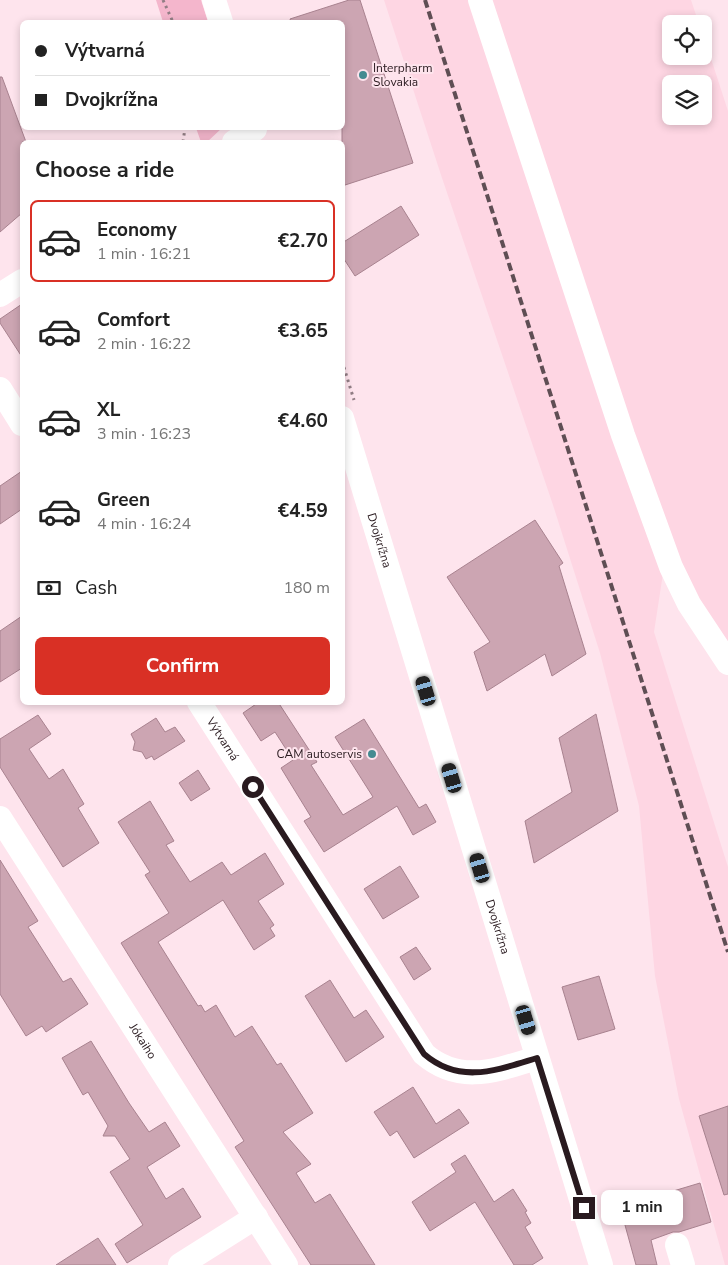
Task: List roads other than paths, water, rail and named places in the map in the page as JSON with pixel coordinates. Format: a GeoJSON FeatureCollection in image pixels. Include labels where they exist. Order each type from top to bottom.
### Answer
{"type":"FeatureCollection","features":[{"type":"Feature","properties":{"kind":"street"},"geometry":{"type":"LineString","coordinates":[[214,0],[220,20]]}},
{"type":"Feature","properties":{"kind":"street"},"geometry":{"type":"LineString","coordinates":[[480,0],[623,435],[671,567],[688,604],[728,663]]}},
{"type":"Feature","properties":{"kind":"street"},"geometry":{"type":"LineString","coordinates":[[239,140],[256,133]]}},
{"type":"Feature","properties":{"kind":"street"},"geometry":{"type":"LineString","coordinates":[[0,296],[20,282]]}},
{"type":"Feature","properties":{"kind":"street"},"geometry":{"type":"LineString","coordinates":[[0,389],[20,421]]}},
{"type":"Feature","properties":{"kind":"street","name":"Dvojkrížna"},"geometry":{"type":"LineString","coordinates":[[345,428],[601,1265]]}},
{"type":"Feature","properties":{"kind":"street","name":"Výtvarná"},"geometry":{"type":"LineString","coordinates":[[202,705],[424,1054],[435,1063],[448,1069],[472,1072],[498,1070],[537,1058]]}},
{"type":"Feature","properties":{"kind":"street","name":"Jókaiho"},"geometry":{"type":"LineString","coordinates":[[0,818],[286,1265]]}},
{"type":"Feature","properties":{"kind":"street"},"geometry":{"type":"LineString","coordinates":[[180,1265],[256,1217]]}},
{"type":"Feature","properties":{"kind":"railway"},"geometry":{"type":"LineString","coordinates":[[425,0],[728,952]]}},
{"type":"Feature","properties":{"kind":"place","name":"Interpharm Slovakia"},"geometry":{"type":"Point","coordinates":[363,75]}},
{"type":"Feature","properties":{"kind":"place","name":"CAM autoservis"},"geometry":{"type":"Point","coordinates":[372,754]}}]}
